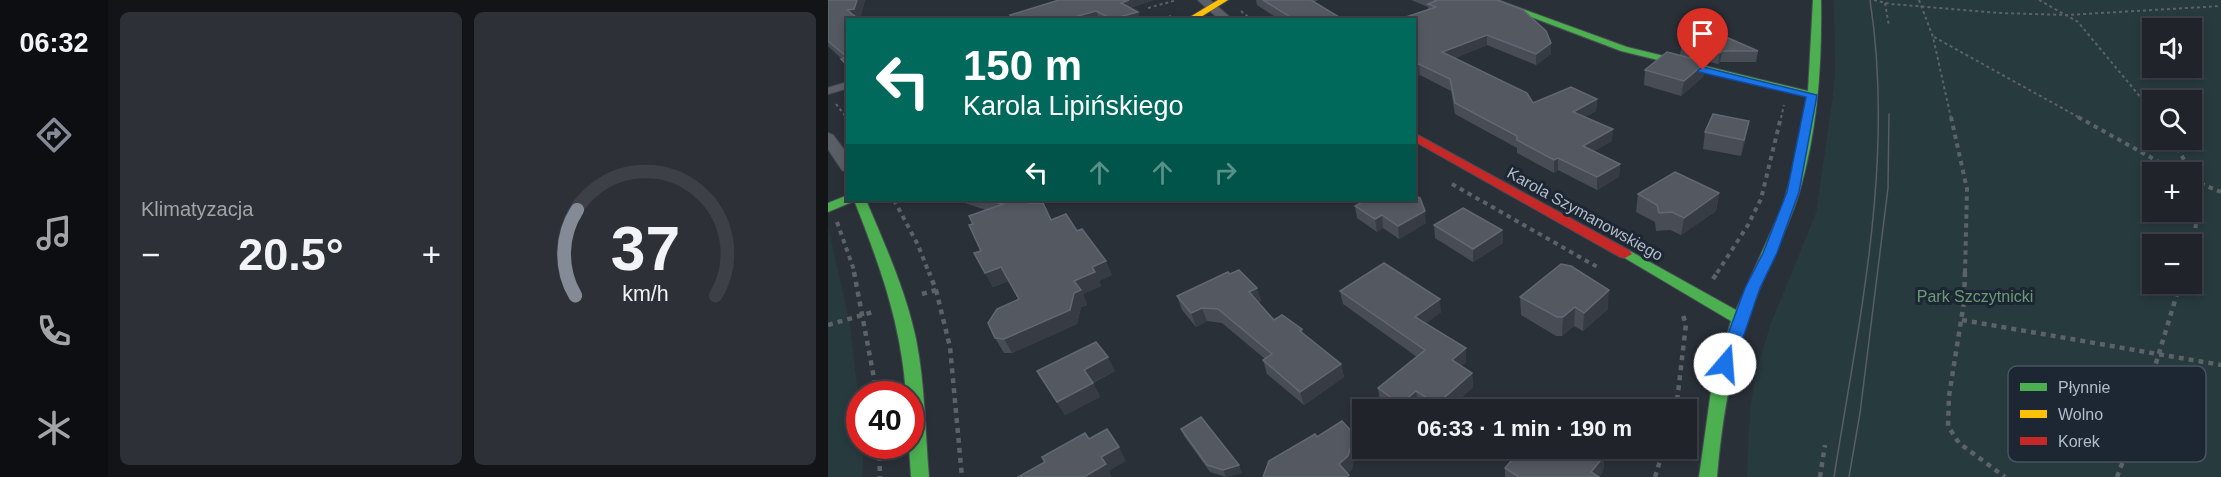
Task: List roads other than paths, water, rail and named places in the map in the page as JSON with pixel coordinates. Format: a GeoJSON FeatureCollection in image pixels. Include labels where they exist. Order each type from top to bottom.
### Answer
{"type":"FeatureCollection","features":[{"type":"Feature","properties":{"kind":"street"},"geometry":{"type":"LineString","coordinates":[[1191,18],[1208,4],[1224,0]]}},
{"type":"Feature","properties":{"kind":"street"},"geometry":{"type":"LineString","coordinates":[[1490,0],[1565,30],[1623,48],[1682,65],[1812,95]]}},
{"type":"Feature","properties":{"kind":"street"},"geometry":{"type":"LineString","coordinates":[[1708,477],[1715,403],[1740,319],[1790,202],[1798,176],[1812,95],[1818,26],[1817,0]]}},
{"type":"Feature","properties":{"kind":"street"},"geometry":{"type":"LineString","coordinates":[[1208,4],[1226,18]]}},
{"type":"Feature","properties":{"kind":"street","name":"Karola Szymanowskiego"},"geometry":{"type":"LineString","coordinates":[[1416,137],[1740,319]]}},
{"type":"Feature","properties":{"kind":"street"},"geometry":{"type":"LineString","coordinates":[[828,138],[846,164]]}},
{"type":"Feature","properties":{"kind":"street"},"geometry":{"type":"LineString","coordinates":[[831,214],[847,201]]}},
{"type":"Feature","properties":{"kind":"street"},"geometry":{"type":"LineString","coordinates":[[860,201],[874,228],[908,339],[920,477]]}},
{"type":"Feature","properties":{"kind":"lane"},"geometry":{"type":"LineString","coordinates":[[828,91],[846,86]]}},
{"type":"Feature","properties":{"kind":"tram line"},"geometry":{"type":"LineString","coordinates":[[1834,477],[1863,299],[1876,180],[1877,60],[1870,0]]}},
{"type":"Feature","properties":{"kind":"tram line"},"geometry":{"type":"LineString","coordinates":[[1849,477],[1860,413],[1888,188],[1889,114]]}},
{"type":"Feature","properties":{"kind":"park label","name":"Park Szczytnicki"},"geometry":{"type":"Point","coordinates":[1975,296]}}]}
